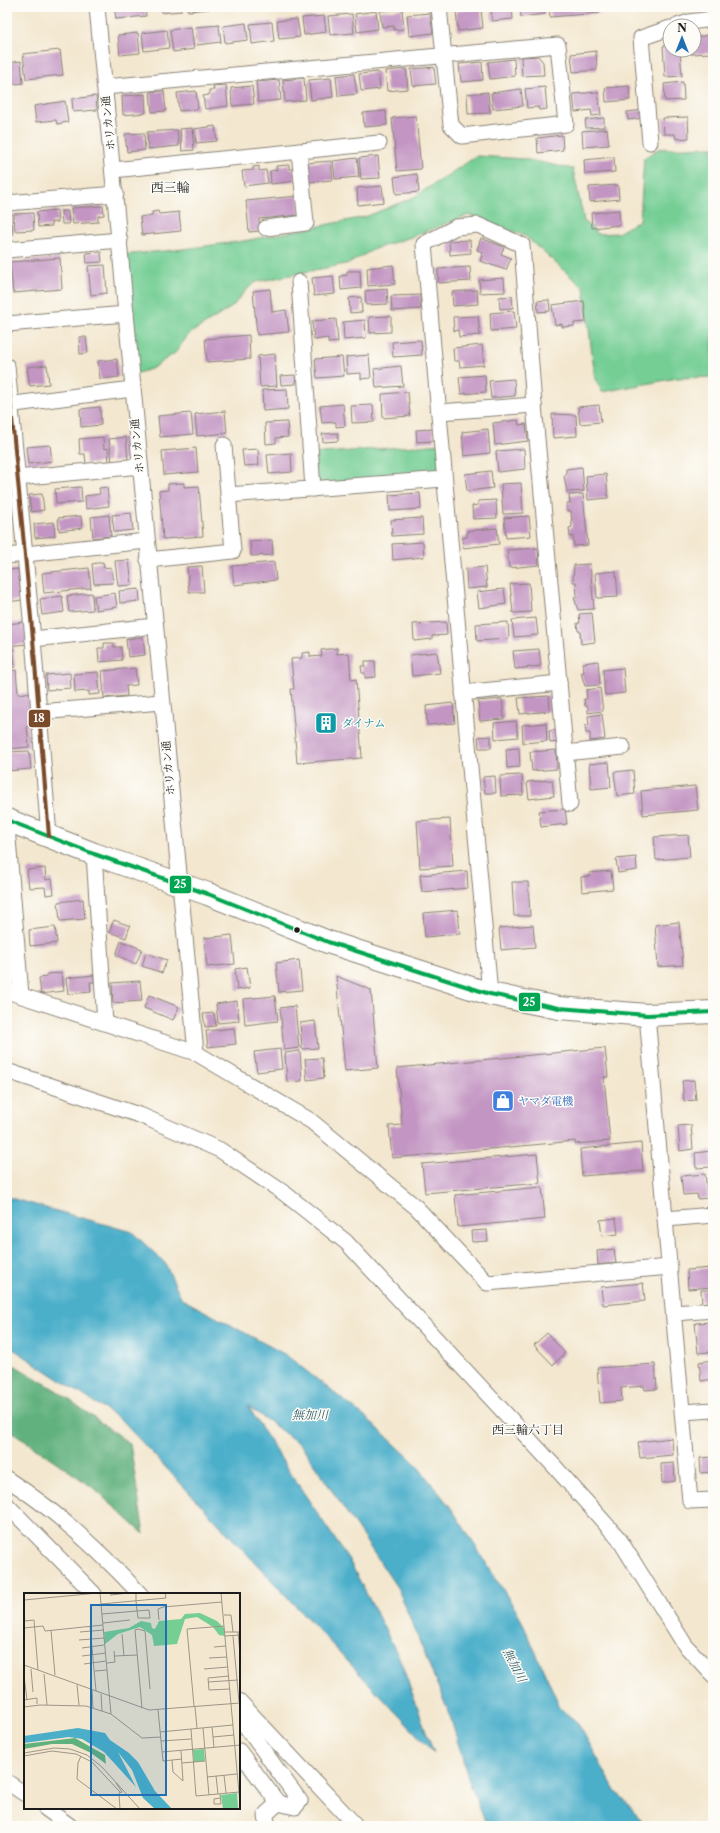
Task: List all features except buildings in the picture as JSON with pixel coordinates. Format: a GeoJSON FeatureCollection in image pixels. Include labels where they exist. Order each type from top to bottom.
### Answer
{"type":"FeatureCollection","features":[{"type":"Feature","properties":{"kind":"highway"},"geometry":{"type":"LineString","coordinates":[[7,820],[94,854],[179,884],[328,942],[490,994],[559,1008],[647,1015],[713,1012]]}},
{"type":"Feature","properties":{"kind":"street","name":"ホリカン通"},"geometry":{"type":"LineString","coordinates":[[97,7],[116,194],[146,541],[196,1053]]}},
{"type":"Feature","properties":{"kind":"street"},"geometry":{"type":"LineString","coordinates":[[105,87],[444,54],[558,45],[566,124],[462,136],[451,125],[444,54],[439,7]]}},
{"type":"Feature","properties":{"kind":"street"},"geometry":{"type":"LineString","coordinates":[[702,20],[713,19]]}},
{"type":"Feature","properties":{"kind":"street"},"geometry":{"type":"LineString","coordinates":[[650,142],[641,38],[662,31]]}},
{"type":"Feature","properties":{"kind":"street"},"geometry":{"type":"LineString","coordinates":[[113,170],[379,143]]}},
{"type":"Feature","properties":{"kind":"street"},"geometry":{"type":"LineString","coordinates":[[266,228],[306,223],[299,151]]}},
{"type":"Feature","properties":{"kind":"street"},"geometry":{"type":"LineString","coordinates":[[7,203],[116,194]]}},
{"type":"Feature","properties":{"kind":"street"},"geometry":{"type":"LineString","coordinates":[[490,994],[424,244],[456,227],[478,226],[522,245],[534,406],[570,804]]}},
{"type":"Feature","properties":{"kind":"street"},"geometry":{"type":"LineString","coordinates":[[7,250],[120,240]]}},
{"type":"Feature","properties":{"kind":"street"},"geometry":{"type":"LineString","coordinates":[[299,282],[313,489]]}},
{"type":"Feature","properties":{"kind":"street"},"geometry":{"type":"LineString","coordinates":[[7,324],[126,314]]}},
{"type":"Feature","properties":{"kind":"street"},"geometry":{"type":"LineString","coordinates":[[7,366],[12,479],[25,554],[49,836]]}},
{"type":"Feature","properties":{"kind":"street"},"geometry":{"type":"LineString","coordinates":[[9,404],[132,389]]}},
{"type":"Feature","properties":{"kind":"street"},"geometry":{"type":"LineString","coordinates":[[439,412],[534,406]]}},
{"type":"Feature","properties":{"kind":"street"},"geometry":{"type":"LineString","coordinates":[[148,560],[233,551],[224,445]]}},
{"type":"Feature","properties":{"kind":"street"},"geometry":{"type":"LineString","coordinates":[[12,479],[140,466]]}},
{"type":"Feature","properties":{"kind":"street"},"geometry":{"type":"LineString","coordinates":[[228,495],[444,479]]}},
{"type":"Feature","properties":{"kind":"street"},"geometry":{"type":"LineString","coordinates":[[7,556],[146,541]]}},
{"type":"Feature","properties":{"kind":"street"},"geometry":{"type":"LineString","coordinates":[[33,639],[155,626]]}},
{"type":"Feature","properties":{"kind":"street"},"geometry":{"type":"LineString","coordinates":[[463,693],[559,683]]}},
{"type":"Feature","properties":{"kind":"street"},"geometry":{"type":"LineString","coordinates":[[39,712],[162,702]]}},
{"type":"Feature","properties":{"kind":"street"},"geometry":{"type":"LineString","coordinates":[[565,753],[624,747]]}},
{"type":"Feature","properties":{"kind":"street"},"geometry":{"type":"LineString","coordinates":[[7,827],[14,993],[196,1053],[312,1121],[417,1208],[487,1283],[670,1267]]}},
{"type":"Feature","properties":{"kind":"street"},"geometry":{"type":"LineString","coordinates":[[94,854],[105,1023]]}},
{"type":"Feature","properties":{"kind":"street"},"geometry":{"type":"LineString","coordinates":[[647,1015],[690,1501],[713,1500]]}},
{"type":"Feature","properties":{"kind":"street"},"geometry":{"type":"LineString","coordinates":[[7,1071],[142,1116],[220,1150],[284,1193],[346,1242],[555,1467],[619,1540],[685,1645],[713,1675]]}},
{"type":"Feature","properties":{"kind":"street"},"geometry":{"type":"LineString","coordinates":[[666,1219],[713,1215]]}},
{"type":"Feature","properties":{"kind":"street"},"geometry":{"type":"LineString","coordinates":[[674,1314],[713,1310]]}},
{"type":"Feature","properties":{"kind":"street"},"geometry":{"type":"LineString","coordinates":[[683,1412],[713,1410]]}},
{"type":"Feature","properties":{"kind":"street"},"geometry":{"type":"LineString","coordinates":[[7,1479],[46,1505],[108,1560],[139,1593]]}},
{"type":"Feature","properties":{"kind":"street"},"geometry":{"type":"LineString","coordinates":[[7,1506],[93,1593]]}},
{"type":"Feature","properties":{"kind":"street"},"geometry":{"type":"LineString","coordinates":[[240,1702],[356,1826]]}},
{"type":"Feature","properties":{"kind":"street"},"geometry":{"type":"LineString","coordinates":[[240,1718],[300,1801],[295,1807],[278,1803],[240,1751]]}},
{"type":"Feature","properties":{"kind":"street"},"geometry":{"type":"LineString","coordinates":[[7,1782],[24,1793]]}},
{"type":"Feature","properties":{"kind":"street"},"geometry":{"type":"LineString","coordinates":[[267,1826],[266,1814],[278,1803]]}},
{"type":"Feature","properties":{"kind":"street"},"geometry":{"type":"LineString","coordinates":[[46,1809],[70,1826]]}},
{"type":"Feature","properties":{"kind":"green space"},"geometry":{"type":"Polygon","coordinates":[[[713,147],[713,377],[677,378],[602,392],[595,378],[584,288],[525,236],[469,215],[374,249],[350,263],[256,282],[246,290],[232,307],[189,334],[175,353],[151,369],[131,375],[121,255],[244,241],[365,217],[414,197],[477,156],[524,159],[573,169],[584,221],[598,234],[618,233],[640,220],[644,158],[658,149],[713,147]]]}},
{"type":"Feature","properties":{"kind":"green space"},"geometry":{"type":"Polygon","coordinates":[[[442,444],[444,479],[313,489],[311,454],[442,444]]]}},
{"type":"Feature","properties":{"kind":"green space"},"geometry":{"type":"Polygon","coordinates":[[[7,1361],[56,1390],[130,1444],[144,1534],[92,1487],[7,1428],[7,1361]]]}},
{"type":"Feature","properties":{"kind":"water","name":"無加川"},"geometry":{"type":"Polygon","coordinates":[[[7,1197],[132,1232],[165,1263],[182,1299],[286,1355],[370,1421],[415,1463],[452,1509],[519,1615],[561,1709],[578,1723],[615,1790],[646,1826],[487,1826],[471,1787],[450,1716],[398,1589],[302,1446],[248,1406],[285,1465],[349,1560],[399,1657],[434,1753],[121,1420],[7,1345],[7,1197]]]}},
{"type":"Feature","properties":{"kind":"transit line","name":"18"},"geometry":{"type":"LineString","coordinates":[[7,366],[33,639],[49,836]]}},
{"type":"Feature","properties":{"kind":"transit line","name":"25"},"geometry":{"type":"LineString","coordinates":[[7,820],[94,854],[208,894],[328,942],[490,994],[559,1008],[647,1015],[713,1012]]}},
{"type":"Feature","properties":{"kind":"place","name":"ダイナム"},"geometry":{"type":"Point","coordinates":[326,723]}},
{"type":"Feature","properties":{"kind":"place","name":"ヤマダ電機"},"geometry":{"type":"Point","coordinates":[503,1101]}},
{"type":"Feature","properties":{"kind":"district","name":"西三輪"},"geometry":{"type":"Point","coordinates":[170,187]}},
{"type":"Feature","properties":{"kind":"district","name":"西三輪六丁目"},"geometry":{"type":"Point","coordinates":[528,1429]}}]}
